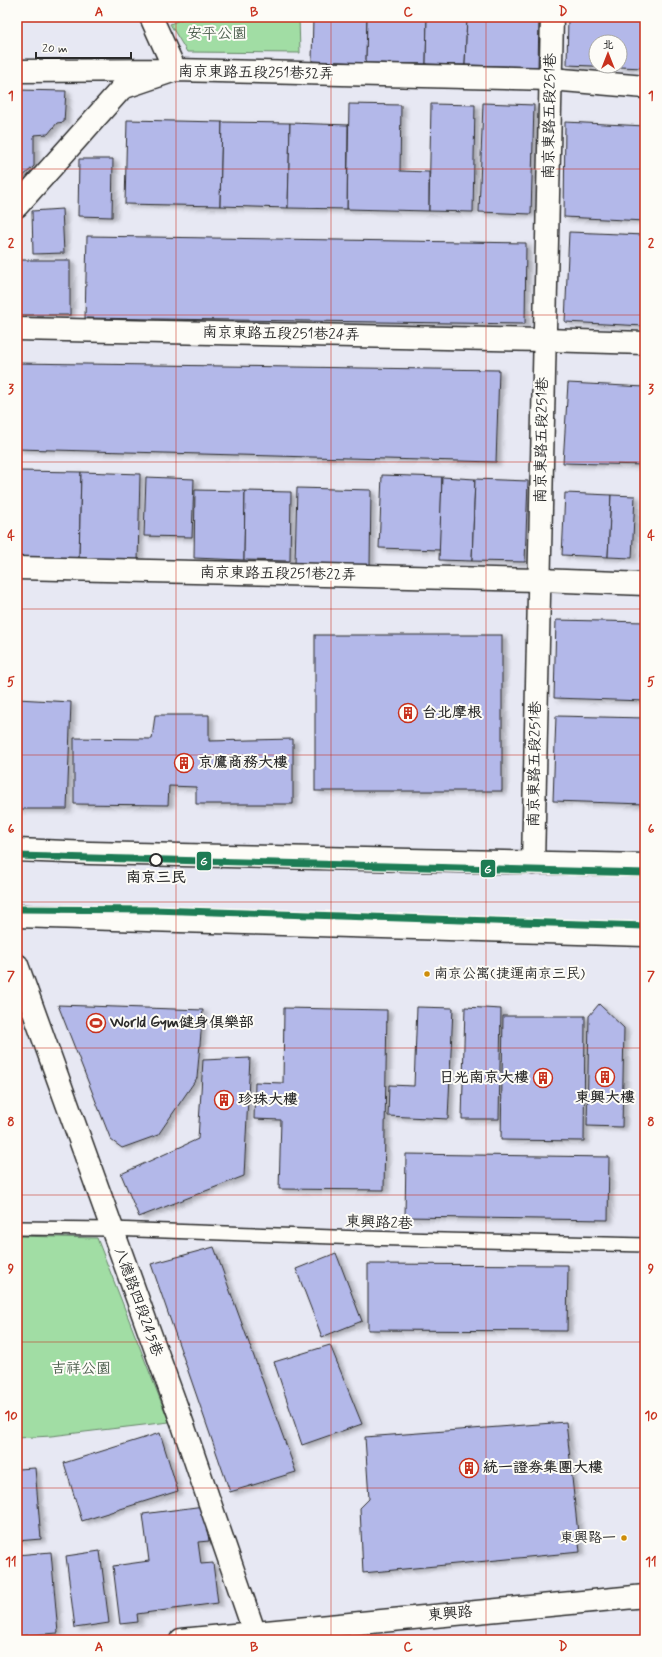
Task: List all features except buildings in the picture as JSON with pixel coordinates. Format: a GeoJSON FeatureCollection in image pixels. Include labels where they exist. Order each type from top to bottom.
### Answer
{"type":"FeatureCollection","features":[{"type":"Feature","properties":{"kind":"street"},"geometry":{"type":"LineString","coordinates":[[17,71],[175,70],[151,17]]}},
{"type":"Feature","properties":{"kind":"street","name":"南京東路五段251巷"},"geometry":{"type":"LineString","coordinates":[[533,863],[552,17]]}},
{"type":"Feature","properties":{"kind":"street","name":"南京東路五段251巷32弄"},"geometry":{"type":"LineString","coordinates":[[17,206],[122,88],[175,70],[551,79],[645,87]]}},
{"type":"Feature","properties":{"kind":"street","name":"南京東路五段251巷24弄"},"geometry":{"type":"LineString","coordinates":[[17,329],[544,340],[645,344]]}},
{"type":"Feature","properties":{"kind":"street","name":"南京東路五段251巷22弄"},"geometry":{"type":"LineString","coordinates":[[17,568],[539,580],[645,584]]}},
{"type":"Feature","properties":{"kind":"street"},"geometry":{"type":"LineString","coordinates":[[17,850],[90,853],[645,865]]}},
{"type":"Feature","properties":{"kind":"street"},"geometry":{"type":"LineString","coordinates":[[17,916],[645,935]]}},
{"type":"Feature","properties":{"kind":"street","name":"八德路四段245巷"},"geometry":{"type":"LineString","coordinates":[[17,965],[183,1425],[256,1636]]}},
{"type":"Feature","properties":{"kind":"street","name":"東興路"},"geometry":{"type":"LineString","coordinates":[[181,1640],[256,1636],[645,1596]]}},
{"type":"Feature","properties":{"kind":"lane","name":"東興路2巷"},"geometry":{"type":"LineString","coordinates":[[17,1228],[111,1229],[362,1238],[645,1245]]}},
{"type":"Feature","properties":{"kind":"green space","name":"安平公園"},"geometry":{"type":"Polygon","coordinates":[[[187,17],[299,17],[300,53],[187,52],[170,24],[187,17]]]}},
{"type":"Feature","properties":{"kind":"green space","name":"吉祥公園"},"geometry":{"type":"Polygon","coordinates":[[[17,1236],[97,1238],[169,1422],[51,1436],[17,1438],[17,1236]]]}},
{"type":"Feature","properties":{"kind":"transit line","name":"G"},"geometry":{"type":"LineString","coordinates":[[17,856],[645,873]]}},
{"type":"Feature","properties":{"kind":"transit line","name":"G"},"geometry":{"type":"LineString","coordinates":[[17,909],[153,910],[645,926]]}},
{"type":"Feature","properties":{"kind":"place","name":"台北摩根"},"geometry":{"type":"Point","coordinates":[408,713]}},
{"type":"Feature","properties":{"kind":"place","name":"京鷹商務大樓"},"geometry":{"type":"Point","coordinates":[184,763]}},
{"type":"Feature","properties":{"kind":"place","name":"南京三民"},"geometry":{"type":"Point","coordinates":[156,860]}},
{"type":"Feature","properties":{"kind":"place","name":"南京公寓(捷運南京三民)"},"geometry":{"type":"Point","coordinates":[427,974]}},
{"type":"Feature","properties":{"kind":"place","name":"World Gym健身俱樂部"},"geometry":{"type":"Point","coordinates":[96,1023]}},
{"type":"Feature","properties":{"kind":"place","name":"東興大樓"},"geometry":{"type":"Point","coordinates":[605,1077]}},
{"type":"Feature","properties":{"kind":"place","name":"日光南京大樓"},"geometry":{"type":"Point","coordinates":[543,1078]}},
{"type":"Feature","properties":{"kind":"place","name":"珍珠大樓"},"geometry":{"type":"Point","coordinates":[224,1100]}},
{"type":"Feature","properties":{"kind":"place","name":"統一證券集團大樓"},"geometry":{"type":"Point","coordinates":[469,1468]}},
{"type":"Feature","properties":{"kind":"place","name":"東興路一"},"geometry":{"type":"Point","coordinates":[624,1538]}}]}
